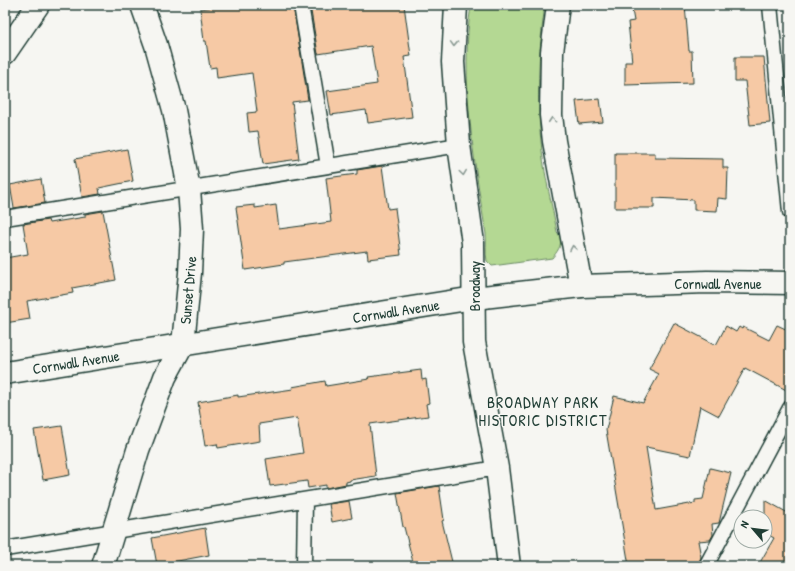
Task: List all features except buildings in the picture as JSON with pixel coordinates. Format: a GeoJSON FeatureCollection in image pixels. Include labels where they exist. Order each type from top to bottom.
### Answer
{"type":"FeatureCollection","features":[{"type":"Feature","properties":{"kind":"street"},"geometry":{"type":"LineString","coordinates":[[6,52],[23,5]]}},
{"type":"Feature","properties":{"kind":"street"},"geometry":{"type":"LineString","coordinates":[[6,52],[38,5]]}},
{"type":"Feature","properties":{"kind":"street","name":"Sunset Drive"},"geometry":{"type":"LineString","coordinates":[[103,566],[143,435],[166,377],[183,344],[190,273],[192,229],[189,189],[174,110],[156,45],[142,5]]}},
{"type":"Feature","properties":{"kind":"street","name":"Broadway"},"geometry":{"type":"LineString","coordinates":[[456,5],[453,62],[459,145],[473,243],[474,342],[497,468],[510,566]]}},
{"type":"Feature","properties":{"kind":"street"},"geometry":{"type":"LineString","coordinates":[[558,5],[552,52],[551,115],[554,141],[581,286]]}},
{"type":"Feature","properties":{"kind":"street","name":"Cornwall Avenue"},"geometry":{"type":"LineString","coordinates":[[5,373],[474,298],[581,286],[707,282],[790,283]]}},
{"type":"Feature","properties":{"kind":"lane"},"geometry":{"type":"LineString","coordinates":[[301,5],[328,166]]}},
{"type":"Feature","properties":{"kind":"lane"},"geometry":{"type":"LineString","coordinates":[[770,5],[790,212]]}},
{"type":"Feature","properties":{"kind":"lane"},"geometry":{"type":"LineString","coordinates":[[5,218],[459,145]]}},
{"type":"Feature","properties":{"kind":"lane"},"geometry":{"type":"LineString","coordinates":[[706,566],[790,408]]}},
{"type":"Feature","properties":{"kind":"lane"},"geometry":{"type":"LineString","coordinates":[[5,548],[497,468]]}},
{"type":"Feature","properties":{"kind":"lane"},"geometry":{"type":"LineString","coordinates":[[304,566],[305,500]]}},
{"type":"Feature","properties":{"kind":"green space"},"geometry":{"type":"Polygon","coordinates":[[[471,5],[545,5],[541,41],[538,96],[540,133],[543,161],[557,232],[561,238],[559,248],[552,258],[492,266],[487,261],[486,234],[473,149],[468,90],[467,61],[471,5]]]}},
{"type":"Feature","properties":{"kind":"district","name":"BROADWAY PARK HISTORIC DISTRICT"},"geometry":{"type":"Point","coordinates":[543,411]}}]}
